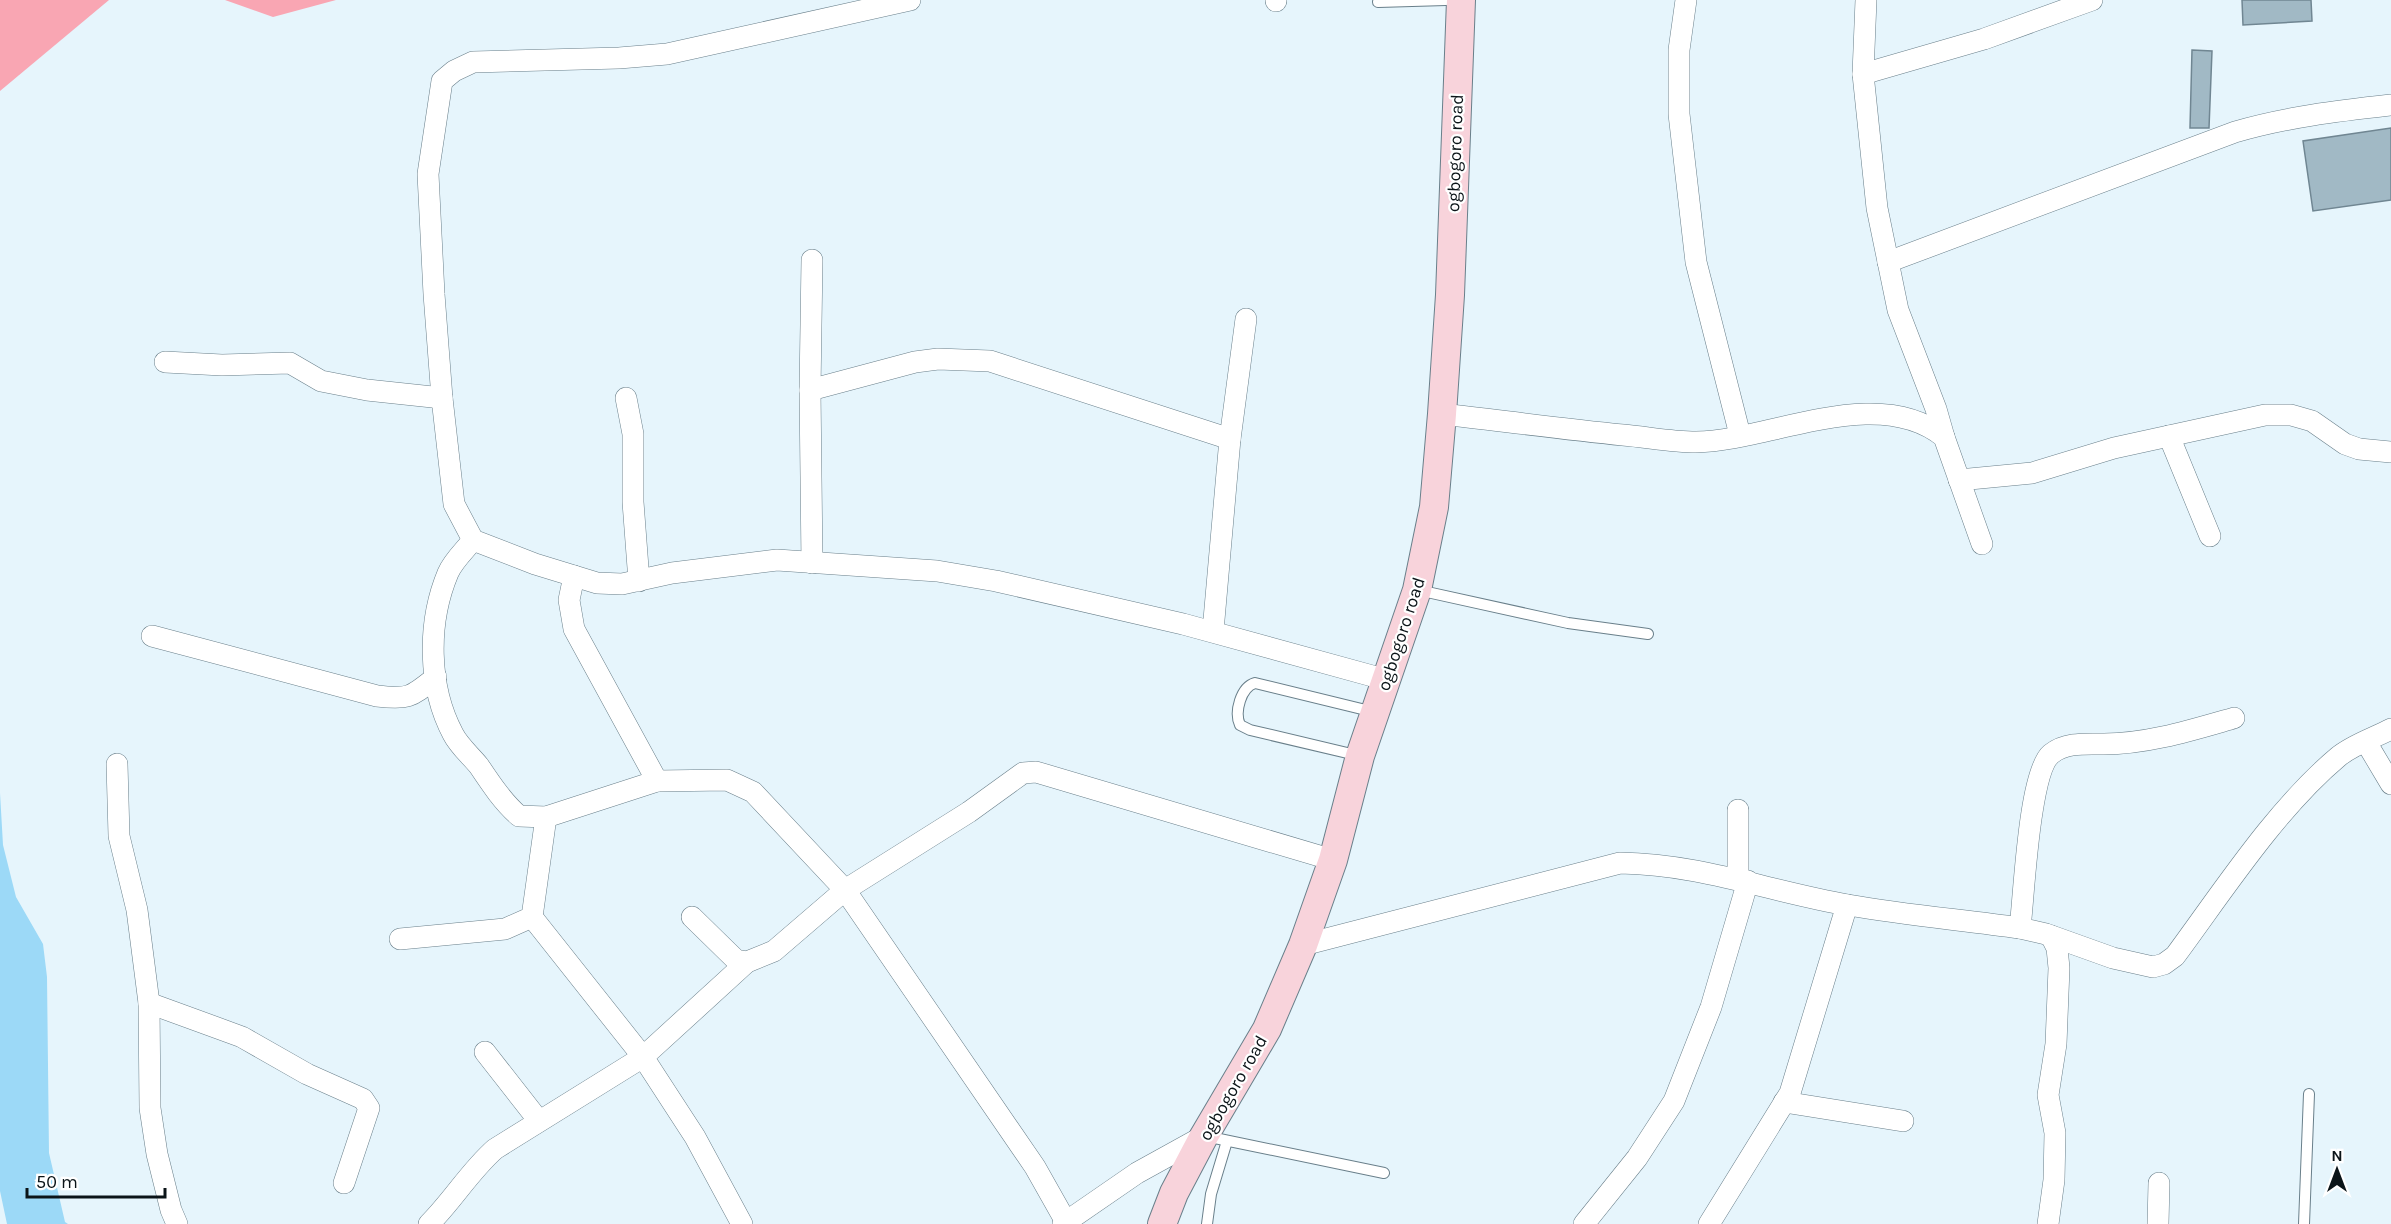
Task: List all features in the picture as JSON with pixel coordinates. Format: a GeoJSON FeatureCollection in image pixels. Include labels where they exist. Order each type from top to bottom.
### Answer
{"type":"FeatureCollection","features":[{"type":"Feature","properties":{"kind":"street"},"geometry":{"type":"LineString","coordinates":[[910,0],[667,54],[619,58],[473,62],[454,71],[442,81],[428,174],[442,398],[454,504],[473,540],[535,564],[597,583],[622,584],[672,573],[777,560],[937,571],[996,581],[1213,631],[1387,680]]}},
{"type":"Feature","properties":{"kind":"street","name":"ogbogoro road"},"geometry":{"type":"LineString","coordinates":[[1162,1224],[1174,1193],[1216,1138],[1303,945],[1333,860],[1360,756],[1417,590],[1434,507],[1442,414],[1450,295],[1461,0]]}},
{"type":"Feature","properties":{"kind":"street"},"geometry":{"type":"LineString","coordinates":[[1686,0],[1679,50],[1679,114],[1696,262],[1740,435]]}},
{"type":"Feature","properties":{"kind":"street"},"geometry":{"type":"LineString","coordinates":[[1866,0],[1863,74],[1877,208],[1898,310],[1936,409],[1982,544]]}},
{"type":"Feature","properties":{"kind":"street"},"geometry":{"type":"LineString","coordinates":[[1863,74],[1984,39],[2092,0]]}},
{"type":"Feature","properties":{"kind":"street"},"geometry":{"type":"LineString","coordinates":[[1888,262],[2235,132],[2308,115],[2391,105]]}},
{"type":"Feature","properties":{"kind":"street"},"geometry":{"type":"LineString","coordinates":[[812,260],[810,390],[812,562]]}},
{"type":"Feature","properties":{"kind":"street"},"geometry":{"type":"LineString","coordinates":[[1213,631],[1230,439],[1246,319]]}},
{"type":"Feature","properties":{"kind":"street"},"geometry":{"type":"LineString","coordinates":[[810,390],[915,362],[938,359],[990,361],[1230,439]]}},
{"type":"Feature","properties":{"kind":"street"},"geometry":{"type":"LineString","coordinates":[[165,362],[222,365],[290,363],[321,381],[367,390],[442,398]]}},
{"type":"Feature","properties":{"kind":"street"},"geometry":{"type":"LineString","coordinates":[[626,398],[633,434],[633,502],[639,580]]}},
{"type":"Feature","properties":{"kind":"street"},"geometry":{"type":"LineString","coordinates":[[1442,414],[1696,442],[1812,419],[1863,415],[1910,418],[1931,427],[1944,437]]}},
{"type":"Feature","properties":{"kind":"street"},"geometry":{"type":"LineString","coordinates":[[1959,480],[2032,473],[2114,448],[2265,415],[2291,415],[2312,421],[2345,444],[2359,449],[2391,452]]}},
{"type":"Feature","properties":{"kind":"street"},"geometry":{"type":"LineString","coordinates":[[2169,436],[2210,536]]}},
{"type":"Feature","properties":{"kind":"street"},"geometry":{"type":"LineString","coordinates":[[473,540],[448,572],[438,612],[433,651],[441,710],[454,737],[507,805],[519,816],[546,817],[657,782],[727,780],[753,792],[845,890],[1035,1167],[1064,1223],[1137,1173],[1216,1138]]}},
{"type":"Feature","properties":{"kind":"street"},"geometry":{"type":"LineString","coordinates":[[574,576],[568,600],[569,615],[574,629],[657,782]]}},
{"type":"Feature","properties":{"kind":"street"},"geometry":{"type":"LineString","coordinates":[[152,636],[366,693],[399,699],[415,693],[436,677]]}},
{"type":"Feature","properties":{"kind":"street"},"geometry":{"type":"LineString","coordinates":[[2020,928],[2032,808],[2042,770],[2049,755],[2073,744],[2129,742],[2175,734],[2234,718]]}},
{"type":"Feature","properties":{"kind":"street"},"geometry":{"type":"LineString","coordinates":[[1303,945],[1620,863],[1650,864],[1743,880],[1847,905],[2020,928],[2051,936],[2113,958],[2153,967],[2164,964],[2175,956],[2258,842],[2309,784],[2340,755],[2391,729]]}},
{"type":"Feature","properties":{"kind":"street"},"geometry":{"type":"LineString","coordinates":[[2366,742],[2391,784]]}},
{"type":"Feature","properties":{"kind":"street"},"geometry":{"type":"LineString","coordinates":[[117,764],[119,836],[137,910],[149,1004],[150,1108],[163,1176],[171,1210],[177,1224]]}},
{"type":"Feature","properties":{"kind":"street"},"geometry":{"type":"LineString","coordinates":[[429,1224],[449,1204],[482,1160],[495,1149],[643,1057],[747,962],[774,951],[845,890],[969,812],[1023,773],[1036,772],[1333,860]]}},
{"type":"Feature","properties":{"kind":"street"},"geometry":{"type":"LineString","coordinates":[[1584,1224],[1637,1158],[1674,1101],[1711,1007],[1743,880],[1738,810]]}},
{"type":"Feature","properties":{"kind":"street"},"geometry":{"type":"LineString","coordinates":[[546,817],[532,917],[643,1057],[695,1137],[736,1222]]}},
{"type":"Feature","properties":{"kind":"street"},"geometry":{"type":"LineString","coordinates":[[1709,1224],[1790,1093],[1847,905]]}},
{"type":"Feature","properties":{"kind":"street"},"geometry":{"type":"LineString","coordinates":[[400,939],[505,929],[532,917]]}},
{"type":"Feature","properties":{"kind":"street"},"geometry":{"type":"LineString","coordinates":[[692,917],[736,960],[747,962]]}},
{"type":"Feature","properties":{"kind":"street"},"geometry":{"type":"LineString","coordinates":[[2048,1224],[2054,1180],[2055,1132],[2048,1095],[2056,1044],[2059,968],[2057,948],[2051,936]]}},
{"type":"Feature","properties":{"kind":"street"},"geometry":{"type":"LineString","coordinates":[[149,1004],[242,1037],[307,1074],[363,1099],[369,1108],[344,1183]]}},
{"type":"Feature","properties":{"kind":"street"},"geometry":{"type":"LineString","coordinates":[[485,1052],[539,1121]]}},
{"type":"Feature","properties":{"kind":"street"},"geometry":{"type":"LineString","coordinates":[[1784,1102],[1903,1121]]}},
{"type":"Feature","properties":{"kind":"street"},"geometry":{"type":"LineString","coordinates":[[2158,1224],[2159,1183]]}},
{"type":"Feature","properties":{"kind":"lane"},"geometry":{"type":"LineString","coordinates":[[1378,2],[1446,0]]}},
{"type":"Feature","properties":{"kind":"lane"},"geometry":{"type":"LineString","coordinates":[[1417,590],[1568,623],[1648,634]]}},
{"type":"Feature","properties":{"kind":"lane"},"geometry":{"type":"LineString","coordinates":[[1360,756],[1250,730],[1240,725],[1237,710],[1245,689],[1255,682],[1376,712]]}},
{"type":"Feature","properties":{"kind":"lane"},"geometry":{"type":"LineString","coordinates":[[2304,1224],[2309,1094]]}},
{"type":"Feature","properties":{"kind":"lane"},"geometry":{"type":"LineString","coordinates":[[1207,1224],[1216,1138],[1384,1173]]}},
{"type":"Feature","properties":{"kind":"shaded area"},"geometry":{"type":"Polygon","coordinates":[[[0,0],[109,0],[0,91],[0,0]]]}},
{"type":"Feature","properties":{"kind":"shaded area"},"geometry":{"type":"Polygon","coordinates":[[[225,0],[336,0],[273,17],[225,0]]]}},
{"type":"Feature","properties":{"kind":"water"},"geometry":{"type":"Polygon","coordinates":[[[0,793],[3,845],[16,897],[43,944],[47,977],[49,1153],[65,1222],[68,1224],[7,1224],[0,1191],[0,793]]]}},
{"type":"Feature","properties":{"kind":"building"},"geometry":{"type":"Polygon","coordinates":[[[2242,0],[2311,0],[2312,21],[2243,25],[2242,0]]]}},
{"type":"Feature","properties":{"kind":"building"},"geometry":{"type":"Polygon","coordinates":[[[2192,50],[2212,51],[2209,128],[2190,128],[2192,50]]]}},
{"type":"Feature","properties":{"kind":"building"},"geometry":{"type":"Polygon","coordinates":[[[2391,128],[2391,200],[2313,211],[2303,141],[2391,128]]]}}]}
